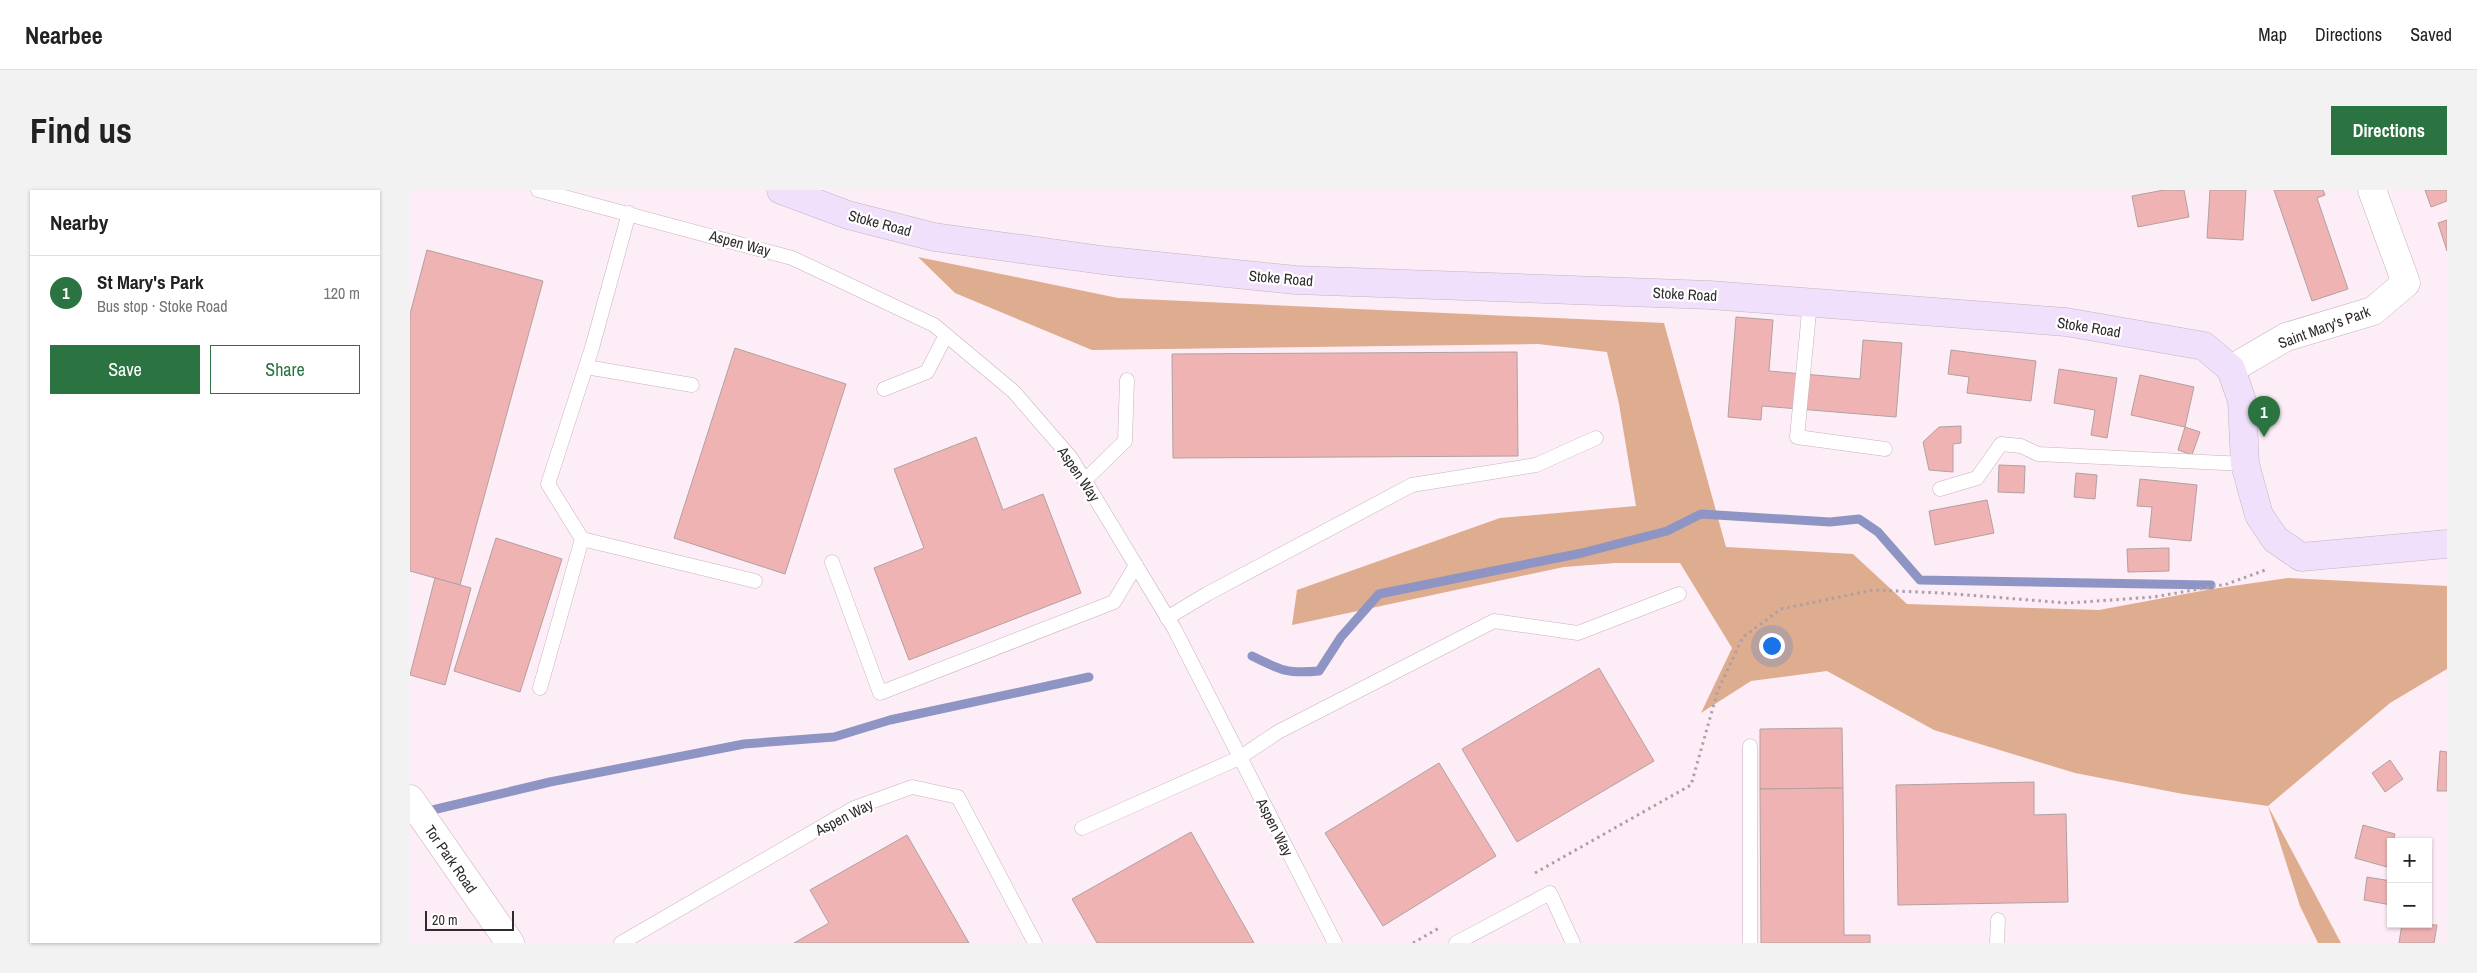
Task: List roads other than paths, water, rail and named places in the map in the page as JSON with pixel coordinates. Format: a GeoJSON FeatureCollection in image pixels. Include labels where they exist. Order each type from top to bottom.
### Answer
{"type":"FeatureCollection","features":[{"type":"Feature","properties":{"kind":"street","name":"Stoke Road"},"geometry":{"type":"LineString","coordinates":[[781,190],[848,215],[934,237],[1109,261],[1296,280],[1628,292],[1810,302],[2066,322],[2204,346],[2230,369],[2242,401],[2245,464],[2259,516],[2275,539],[2301,557],[2447,544]]}},
{"type":"Feature","properties":{"kind":"street","name":"Saint Mary's Park"},"geometry":{"type":"LineString","coordinates":[[2230,369],[2286,337],[2373,311],[2406,283],[2372,190]]}},
{"type":"Feature","properties":{"kind":"street","name":"Tor Park Road"},"geometry":{"type":"LineString","coordinates":[[410,799],[510,943]]}},
{"type":"Feature","properties":{"kind":"lane","name":"Aspen Way"},"geometry":{"type":"LineString","coordinates":[[538,190],[792,258],[934,325],[1014,392],[1072,458],[1167,618],[1334,943]]}},
{"type":"Feature","properties":{"kind":"lane"},"geometry":{"type":"LineString","coordinates":[[629,213],[586,367],[548,484],[582,539],[755,581]]}},
{"type":"Feature","properties":{"kind":"lane"},"geometry":{"type":"LineString","coordinates":[[1810,302],[1797,437],[1885,449]]}},
{"type":"Feature","properties":{"kind":"lane"},"geometry":{"type":"LineString","coordinates":[[884,389],[927,372],[946,335]]}},
{"type":"Feature","properties":{"kind":"lane"},"geometry":{"type":"LineString","coordinates":[[586,367],[692,385]]}},
{"type":"Feature","properties":{"kind":"lane"},"geometry":{"type":"LineString","coordinates":[[1085,480],[1125,441],[1127,380]]}},
{"type":"Feature","properties":{"kind":"lane"},"geometry":{"type":"LineString","coordinates":[[1167,618],[1207,594],[1412,485],[1536,465],[1596,438]]}},
{"type":"Feature","properties":{"kind":"lane"},"geometry":{"type":"LineString","coordinates":[[1940,489],[1977,478],[2000,444],[2020,446],[2038,454],[2245,464]]}},
{"type":"Feature","properties":{"kind":"lane"},"geometry":{"type":"LineString","coordinates":[[540,688],[582,539]]}},
{"type":"Feature","properties":{"kind":"lane"},"geometry":{"type":"LineString","coordinates":[[832,562],[880,693],[1114,602],[1136,565]]}},
{"type":"Feature","properties":{"kind":"lane"},"geometry":{"type":"LineString","coordinates":[[1082,828],[1239,758],[1278,732],[1494,621],[1578,633],[1679,594]]}},
{"type":"Feature","properties":{"kind":"lane"},"geometry":{"type":"LineString","coordinates":[[1750,746],[1750,943]]}},
{"type":"Feature","properties":{"kind":"lane","name":"Aspen Way"},"geometry":{"type":"LineString","coordinates":[[621,943],[854,808],[912,787],[958,797],[1035,943]]}},
{"type":"Feature","properties":{"kind":"lane"},"geometry":{"type":"LineString","coordinates":[[1456,943],[1550,893],[1572,943]]}},
{"type":"Feature","properties":{"kind":"lane"},"geometry":{"type":"LineString","coordinates":[[1997,943],[1998,920]]}},
{"type":"Feature","properties":{"kind":"waterway"},"geometry":{"type":"LineString","coordinates":[[1252,656],[1284,670],[1299,672],[1319,671],[1341,637],[1379,594],[1582,553],[1667,531],[1701,514],[1830,522],[1859,519],[1878,532],[1920,580],[2211,585]]}},
{"type":"Feature","properties":{"kind":"waterway"},"geometry":{"type":"LineString","coordinates":[[424,812],[550,782],[744,744],[834,737],[890,720],[1089,677]]}},
{"type":"Feature","properties":{"kind":"place","name":"St Mary's Park"},"geometry":{"type":"Point","coordinates":[2264,437]}}]}
